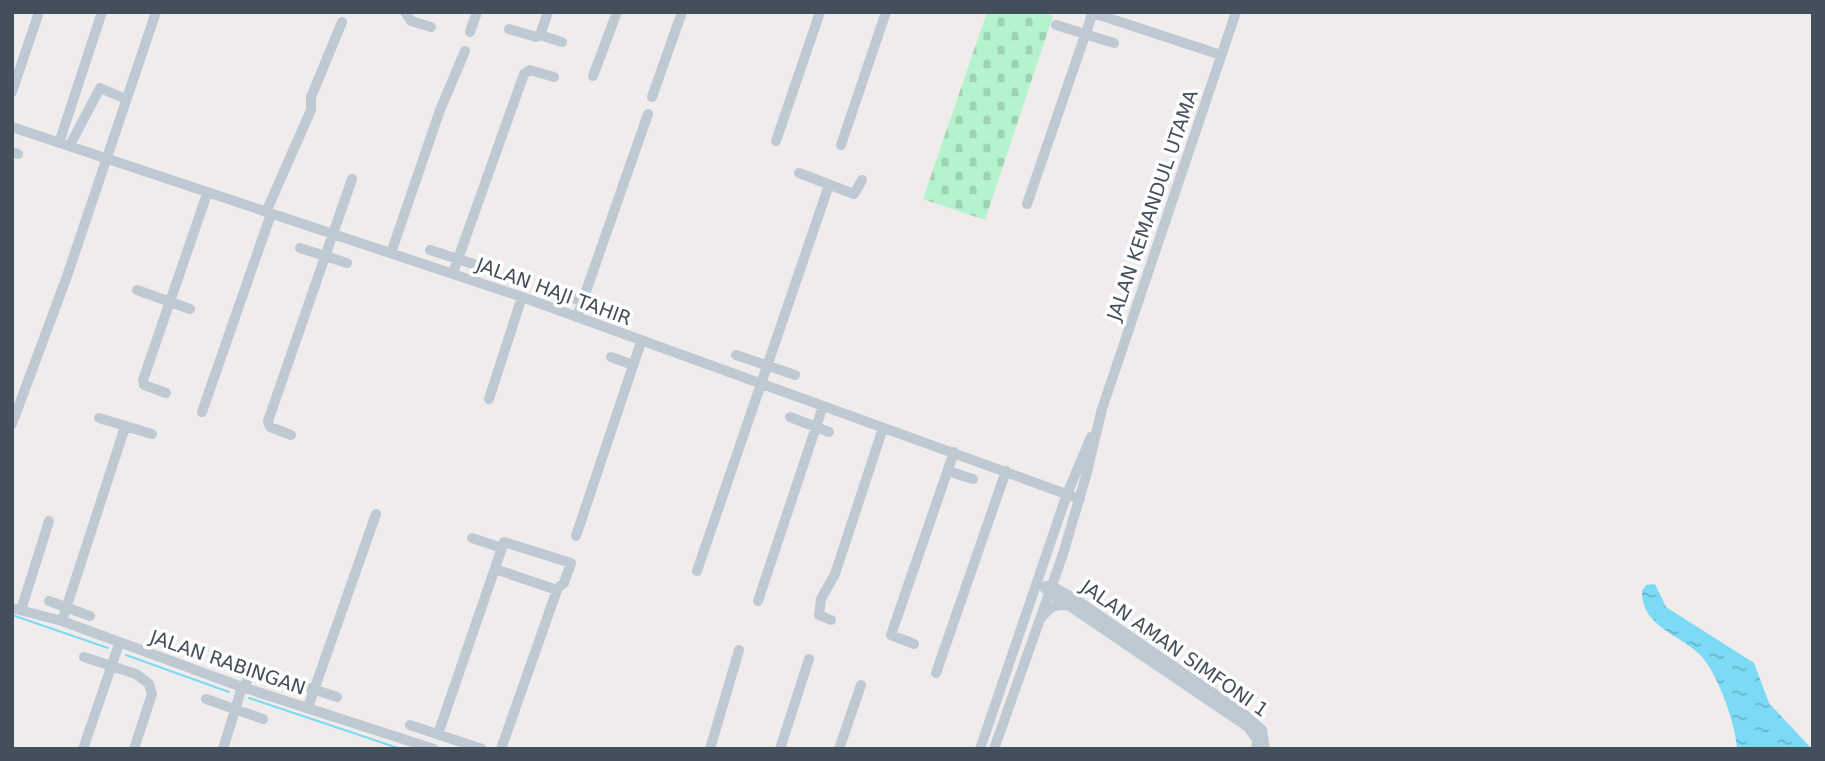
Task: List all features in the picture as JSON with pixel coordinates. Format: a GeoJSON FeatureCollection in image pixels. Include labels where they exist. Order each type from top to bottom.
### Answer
{"type":"FeatureCollection","features":[{"type":"Feature","properties":{"kind":"street"},"geometry":{"type":"LineString","coordinates":[[12,92],[38,12]]}},
{"type":"Feature","properties":{"kind":"street"},"geometry":{"type":"LineString","coordinates":[[64,144],[102,12]]}},
{"type":"Feature","properties":{"kind":"street"},"geometry":{"type":"LineString","coordinates":[[12,424],[16,401],[66,279],[156,12]]}},
{"type":"Feature","properties":{"kind":"street"},"geometry":{"type":"LineString","coordinates":[[405,12],[411,20],[431,27]]}},
{"type":"Feature","properties":{"kind":"street"},"geometry":{"type":"LineString","coordinates":[[470,32],[477,12]]}},
{"type":"Feature","properties":{"kind":"street"},"geometry":{"type":"LineString","coordinates":[[540,35],[548,12]]}},
{"type":"Feature","properties":{"kind":"street"},"geometry":{"type":"LineString","coordinates":[[593,76],[617,12]]}},
{"type":"Feature","properties":{"kind":"street"},"geometry":{"type":"LineString","coordinates":[[652,97],[682,12]]}},
{"type":"Feature","properties":{"kind":"street"},"geometry":{"type":"LineString","coordinates":[[776,141],[820,12]]}},
{"type":"Feature","properties":{"kind":"street"},"geometry":{"type":"LineString","coordinates":[[841,145],[886,12]]}},
{"type":"Feature","properties":{"kind":"street","name":"JALAN KEMANDUL UTAMA"},"geometry":{"type":"LineString","coordinates":[[1096,427],[1236,12]]}},
{"type":"Feature","properties":{"kind":"street"},"geometry":{"type":"LineString","coordinates":[[1027,204],[1092,13],[1221,55]]}},
{"type":"Feature","properties":{"kind":"street"},"geometry":{"type":"LineString","coordinates":[[202,412],[269,213],[311,110],[311,97],[342,22]]}},
{"type":"Feature","properties":{"kind":"street"},"geometry":{"type":"LineString","coordinates":[[1056,25],[1114,44]]}},
{"type":"Feature","properties":{"kind":"street"},"geometry":{"type":"LineString","coordinates":[[509,29],[531,37],[540,35],[562,42]]}},
{"type":"Feature","properties":{"kind":"street"},"geometry":{"type":"LineString","coordinates":[[391,253],[440,110],[465,51]]}},
{"type":"Feature","properties":{"kind":"street"},"geometry":{"type":"LineString","coordinates":[[453,273],[524,74],[530,70],[554,77]]}},
{"type":"Feature","properties":{"kind":"street"},"geometry":{"type":"LineString","coordinates":[[64,144],[100,88],[126,99]]}},
{"type":"Feature","properties":{"kind":"street"},"geometry":{"type":"LineString","coordinates":[[577,317],[648,114]]}},
{"type":"Feature","properties":{"kind":"street","name":"JALAN HAJI TAHIR"},"geometry":{"type":"LineString","coordinates":[[12,127],[206,194],[522,297],[1080,499]]}},
{"type":"Feature","properties":{"kind":"street"},"geometry":{"type":"LineString","coordinates":[[799,173],[856,194],[862,180]]}},
{"type":"Feature","properties":{"kind":"street"},"geometry":{"type":"LineString","coordinates":[[291,435],[270,427],[268,421],[352,179]]}},
{"type":"Feature","properties":{"kind":"street"},"geometry":{"type":"LineString","coordinates":[[697,571],[829,185]]}},
{"type":"Feature","properties":{"kind":"street"},"geometry":{"type":"LineString","coordinates":[[166,393],[144,385],[143,380],[172,301],[206,194]]}},
{"type":"Feature","properties":{"kind":"street"},"geometry":{"type":"LineString","coordinates":[[300,248],[347,263]]}},
{"type":"Feature","properties":{"kind":"street"},"geometry":{"type":"LineString","coordinates":[[430,250],[486,268]]}},
{"type":"Feature","properties":{"kind":"street"},"geometry":{"type":"LineString","coordinates":[[137,290],[190,309]]}},
{"type":"Feature","properties":{"kind":"street"},"geometry":{"type":"LineString","coordinates":[[557,293],[612,311]]}},
{"type":"Feature","properties":{"kind":"street"},"geometry":{"type":"LineString","coordinates":[[489,399],[522,297]]}},
{"type":"Feature","properties":{"kind":"street"},"geometry":{"type":"LineString","coordinates":[[576,536],[642,342]]}},
{"type":"Feature","properties":{"kind":"street"},"geometry":{"type":"LineString","coordinates":[[736,355],[795,375]]}},
{"type":"Feature","properties":{"kind":"street"},"geometry":{"type":"LineString","coordinates":[[611,357],[634,365]]}},
{"type":"Feature","properties":{"kind":"street"},"geometry":{"type":"LineString","coordinates":[[758,601],[823,406]]}},
{"type":"Feature","properties":{"kind":"street"},"geometry":{"type":"LineString","coordinates":[[790,416],[829,432]]}},
{"type":"Feature","properties":{"kind":"street"},"geometry":{"type":"LineString","coordinates":[[99,418],[152,434]]}},
{"type":"Feature","properties":{"kind":"street"},"geometry":{"type":"LineString","coordinates":[[62,621],[125,427]]}},
{"type":"Feature","properties":{"kind":"street"},"geometry":{"type":"LineString","coordinates":[[980,749],[1067,494],[1096,427]]}},
{"type":"Feature","properties":{"kind":"street"},"geometry":{"type":"LineString","coordinates":[[994,749],[1048,588],[1063,554],[1080,499],[1096,427]]}},
{"type":"Feature","properties":{"kind":"street"},"geometry":{"type":"LineString","coordinates":[[831,620],[819,615],[821,599],[835,574],[883,428]]}},
{"type":"Feature","properties":{"kind":"street"},"geometry":{"type":"LineString","coordinates":[[914,644],[891,635],[954,452]]}},
{"type":"Feature","properties":{"kind":"street"},"geometry":{"type":"LineString","coordinates":[[948,471],[973,480]]}},
{"type":"Feature","properties":{"kind":"street"},"geometry":{"type":"LineString","coordinates":[[936,673],[1006,471]]}},
{"type":"Feature","properties":{"kind":"street"},"geometry":{"type":"LineString","coordinates":[[308,707],[376,514]]}},
{"type":"Feature","properties":{"kind":"street"},"geometry":{"type":"LineString","coordinates":[[16,609],[49,521]]}},
{"type":"Feature","properties":{"kind":"street"},"geometry":{"type":"LineString","coordinates":[[472,538],[502,548]]}},
{"type":"Feature","properties":{"kind":"street"},"geometry":{"type":"LineString","coordinates":[[438,734],[502,548],[507,541],[571,563],[564,583],[557,589],[501,749]]}},
{"type":"Feature","properties":{"kind":"street"},"geometry":{"type":"LineString","coordinates":[[1035,627],[1048,609],[1059,604],[1075,603],[1062,583],[1063,554]]}},
{"type":"Feature","properties":{"kind":"street"},"geometry":{"type":"LineString","coordinates":[[1044,560],[1048,588]]}},
{"type":"Feature","properties":{"kind":"street"},"geometry":{"type":"LineString","coordinates":[[495,569],[557,589]]}},
{"type":"Feature","properties":{"kind":"street"},"geometry":{"type":"LineString","coordinates":[[1028,606],[1048,588]]}},
{"type":"Feature","properties":{"kind":"street","name":"JALAN AMAN SIMFONI 1"},"geometry":{"type":"LineString","coordinates":[[1048,588],[1255,722],[1265,736],[1265,749]]}},
{"type":"Feature","properties":{"kind":"street"},"geometry":{"type":"LineString","coordinates":[[49,601],[90,616]]}},
{"type":"Feature","properties":{"kind":"street","name":"JALAN AMAN SIMFONI 1"},"geometry":{"type":"LineString","coordinates":[[1075,603],[1248,727],[1257,740],[1256,749]]}},
{"type":"Feature","properties":{"kind":"street","name":"JALAN RABINGAN"},"geometry":{"type":"LineString","coordinates":[[16,609],[62,621],[244,687],[433,749]]}},
{"type":"Feature","properties":{"kind":"street"},"geometry":{"type":"LineString","coordinates":[[83,749],[119,643]]}},
{"type":"Feature","properties":{"kind":"street"},"geometry":{"type":"LineString","coordinates":[[710,749],[739,650]]}},
{"type":"Feature","properties":{"kind":"street"},"geometry":{"type":"LineString","coordinates":[[84,657],[136,674],[152,689],[134,749]]}},
{"type":"Feature","properties":{"kind":"street"},"geometry":{"type":"LineString","coordinates":[[779,749],[809,659]]}},
{"type":"Feature","properties":{"kind":"street"},"geometry":{"type":"LineString","coordinates":[[223,749],[248,677],[242,668]]}},
{"type":"Feature","properties":{"kind":"street"},"geometry":{"type":"LineString","coordinates":[[285,680],[337,697]]}},
{"type":"Feature","properties":{"kind":"street"},"geometry":{"type":"LineString","coordinates":[[839,749],[861,685]]}},
{"type":"Feature","properties":{"kind":"street"},"geometry":{"type":"LineString","coordinates":[[206,699],[263,719]]}},
{"type":"Feature","properties":{"kind":"street"},"geometry":{"type":"LineString","coordinates":[[410,725],[482,749]]}},
{"type":"Feature","properties":{"kind":"green space"},"geometry":{"type":"Polygon","coordinates":[[[987,12],[1040,12],[1053,16],[985,220],[923,199],[987,12]]]}},
{"type":"Feature","properties":{"kind":"water"},"geometry":{"type":"Polygon","coordinates":[[[1655,584],[1666,607],[1754,663],[1769,703],[1812,749],[1737,749],[1725,701],[1708,665],[1694,649],[1664,630],[1648,614],[1642,591],[1646,585],[1655,584]]]}},
{"type":"Feature","properties":{"kind":"waterway"},"geometry":{"type":"LineString","coordinates":[[12,615],[108,648]]}},
{"type":"Feature","properties":{"kind":"waterway"},"geometry":{"type":"LineString","coordinates":[[126,655],[229,692]]}},
{"type":"Feature","properties":{"kind":"waterway"},"geometry":{"type":"LineString","coordinates":[[249,698],[401,749]]}}]}
